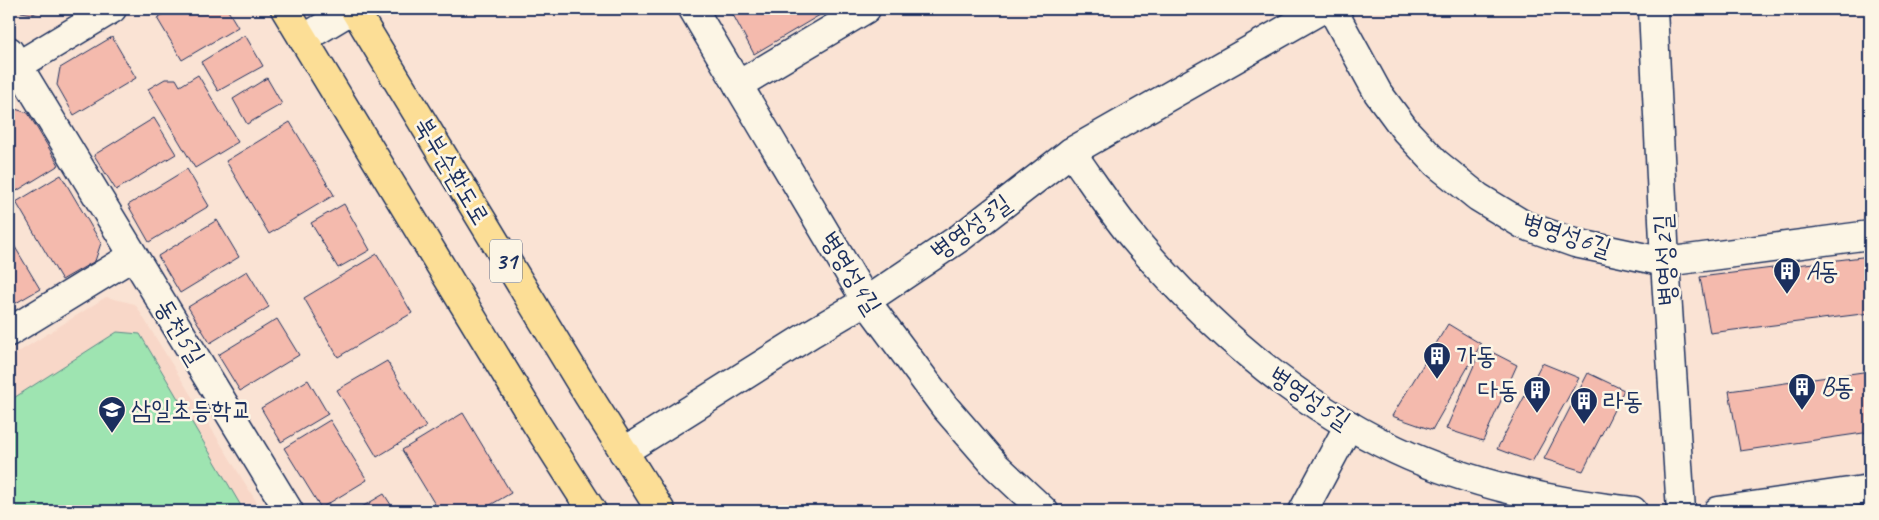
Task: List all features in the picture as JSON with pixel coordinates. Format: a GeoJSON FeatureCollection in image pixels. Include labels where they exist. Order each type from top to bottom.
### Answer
{"type":"FeatureCollection","features":[{"type":"Feature","properties":{"kind":"main road","name":"31"},"geometry":{"type":"LineString","coordinates":[[285,9],[537,425],[592,511]]}},
{"type":"Feature","properties":{"kind":"main road","name":"북부순환도로"},"geometry":{"type":"LineString","coordinates":[[354,9],[623,452],[661,511]]}},
{"type":"Feature","properties":{"kind":"street"},"geometry":{"type":"LineString","coordinates":[[12,62],[112,9]]}},
{"type":"Feature","properties":{"kind":"street"},"geometry":{"type":"LineString","coordinates":[[303,39],[354,9]]}},
{"type":"Feature","properties":{"kind":"street","name":"병영성4길"},"geometry":{"type":"LineString","coordinates":[[693,9],[866,301],[944,406],[996,466],[1044,511]]}},
{"type":"Feature","properties":{"kind":"street"},"geometry":{"type":"LineString","coordinates":[[738,85],[866,9]]}},
{"type":"Feature","properties":{"kind":"street","name":"병영성3길"},"geometry":{"type":"LineString","coordinates":[[623,452],[866,301],[961,237],[1071,152],[1322,9]]}},
{"type":"Feature","properties":{"kind":"street","name":"병영성6길"},"geometry":{"type":"LineString","coordinates":[[1332,9],[1378,93],[1406,131],[1436,163],[1478,197],[1524,225],[1575,243],[1665,262],[1870,235]]}},
{"type":"Feature","properties":{"kind":"street","name":"병영성2길"},"geometry":{"type":"LineString","coordinates":[[1654,9],[1665,262],[1681,511]]}},
{"type":"Feature","properties":{"kind":"street","name":"동천5길"},"geometry":{"type":"LineString","coordinates":[[12,62],[134,256],[289,511]]}},
{"type":"Feature","properties":{"kind":"street","name":"병영성5길"},"geometry":{"type":"LineString","coordinates":[[1071,152],[1134,239],[1213,324],[1257,362],[1299,393],[1349,425],[1396,450],[1456,473],[1523,492],[1601,508],[1633,511]]}},
{"type":"Feature","properties":{"kind":"street"},"geometry":{"type":"LineString","coordinates":[[9,332],[134,256]]}},
{"type":"Feature","properties":{"kind":"street"},"geometry":{"type":"LineString","coordinates":[[1303,511],[1349,425]]}},
{"type":"Feature","properties":{"kind":"street"},"geometry":{"type":"LineString","coordinates":[[1718,511],[1870,488]]}},
{"type":"Feature","properties":{"kind":"shaded area","name":"삼일초등학교"},"geometry":{"type":"Polygon","coordinates":[[[106,297],[135,304],[262,511],[9,511],[9,358],[106,297]]]}},
{"type":"Feature","properties":{"kind":"green space","name":"삼일초등학교"},"geometry":{"type":"Polygon","coordinates":[[[117,332],[140,334],[244,511],[9,511],[9,401],[117,332]]]}},
{"type":"Feature","properties":{"kind":"building"},"geometry":{"type":"Polygon","coordinates":[[[19,9],[43,9],[33,14],[21,12],[19,9]]]}},
{"type":"Feature","properties":{"kind":"building"},"geometry":{"type":"Polygon","coordinates":[[[172,9],[227,9],[238,27],[182,60],[157,18],[172,9]]]}},
{"type":"Feature","properties":{"kind":"building"},"geometry":{"type":"Polygon","coordinates":[[[730,9],[830,9],[754,54],[730,9]]]}},
{"type":"Feature","properties":{"kind":"building"},"geometry":{"type":"Polygon","coordinates":[[[245,35],[263,66],[218,91],[201,62],[245,35]]]}},
{"type":"Feature","properties":{"kind":"building"},"geometry":{"type":"Polygon","coordinates":[[[112,37],[136,78],[74,115],[57,85],[60,68],[112,37]]]}},
{"type":"Feature","properties":{"kind":"building"},"geometry":{"type":"Polygon","coordinates":[[[198,75],[238,142],[195,168],[148,89],[165,79],[176,79],[180,86],[198,75]]]}},
{"type":"Feature","properties":{"kind":"building"},"geometry":{"type":"Polygon","coordinates":[[[267,78],[282,104],[247,124],[233,99],[267,78]]]}},
{"type":"Feature","properties":{"kind":"building"},"geometry":{"type":"Polygon","coordinates":[[[9,107],[28,113],[59,165],[10,195],[9,192],[9,107]]]}},
{"type":"Feature","properties":{"kind":"building"},"geometry":{"type":"Polygon","coordinates":[[[154,118],[176,154],[116,190],[94,155],[154,118]]]}},
{"type":"Feature","properties":{"kind":"building"},"geometry":{"type":"Polygon","coordinates":[[[290,122],[334,195],[269,234],[226,161],[290,122]]]}},
{"type":"Feature","properties":{"kind":"building"},"geometry":{"type":"Polygon","coordinates":[[[187,169],[209,206],[149,242],[128,205],[187,169]]]}},
{"type":"Feature","properties":{"kind":"building"},"geometry":{"type":"Polygon","coordinates":[[[61,175],[101,243],[95,261],[62,280],[16,202],[61,175]]]}},
{"type":"Feature","properties":{"kind":"building"},"geometry":{"type":"Polygon","coordinates":[[[344,204],[370,250],[338,268],[311,223],[344,204]]]}},
{"type":"Feature","properties":{"kind":"building"},"geometry":{"type":"Polygon","coordinates":[[[217,220],[239,257],[180,293],[158,256],[217,220]]]}},
{"type":"Feature","properties":{"kind":"building"},"geometry":{"type":"Polygon","coordinates":[[[9,237],[40,289],[9,307],[9,237]]]}},
{"type":"Feature","properties":{"kind":"building"},"geometry":{"type":"Polygon","coordinates":[[[377,254],[412,313],[338,357],[304,298],[377,254]]]}},
{"type":"Feature","properties":{"kind":"building","name":"A동"},"geometry":{"type":"Polygon","coordinates":[[[1870,256],[1870,313],[1710,333],[1700,277],[1870,256]]]}},
{"type":"Feature","properties":{"kind":"building"},"geometry":{"type":"Polygon","coordinates":[[[247,271],[269,307],[210,343],[188,307],[247,271]]]}},
{"type":"Feature","properties":{"kind":"building"},"geometry":{"type":"Polygon","coordinates":[[[277,319],[299,355],[240,391],[218,355],[277,319]]]}},
{"type":"Feature","properties":{"kind":"building","name":"가동"},"geometry":{"type":"Polygon","coordinates":[[[1448,324],[1481,344],[1432,430],[1392,416],[1448,324]]]}},
{"type":"Feature","properties":{"kind":"building"},"geometry":{"type":"Polygon","coordinates":[[[1482,347],[1517,365],[1483,441],[1446,429],[1482,347]]]}},
{"type":"Feature","properties":{"kind":"building"},"geometry":{"type":"Polygon","coordinates":[[[387,361],[426,427],[377,457],[337,390],[387,361]]]}},
{"type":"Feature","properties":{"kind":"building","name":"다동"},"geometry":{"type":"Polygon","coordinates":[[[1542,363],[1579,378],[1532,462],[1497,449],[1542,363]]]}},
{"type":"Feature","properties":{"kind":"building","name":"B동"},"geometry":{"type":"Polygon","coordinates":[[[1870,371],[1870,432],[1740,451],[1729,391],[1870,371]]]}},
{"type":"Feature","properties":{"kind":"building","name":"라동"},"geometry":{"type":"Polygon","coordinates":[[[1588,373],[1624,390],[1583,471],[1544,459],[1588,373]]]}},
{"type":"Feature","properties":{"kind":"building"},"geometry":{"type":"Polygon","coordinates":[[[308,380],[328,414],[281,442],[261,408],[308,380]]]}},
{"type":"Feature","properties":{"kind":"building"},"geometry":{"type":"Polygon","coordinates":[[[463,413],[511,493],[480,511],[439,511],[402,450],[463,413]]]}},
{"type":"Feature","properties":{"kind":"building"},"geometry":{"type":"Polygon","coordinates":[[[330,420],[367,480],[321,508],[284,448],[330,420]]]}},
{"type":"Feature","properties":{"kind":"building"},"geometry":{"type":"Polygon","coordinates":[[[384,494],[395,511],[355,511],[384,494]]]}},
{"type":"Feature","properties":{"kind":"building"},"geometry":{"type":"Polygon","coordinates":[[[523,503],[528,511],[509,511],[523,503]]]}},
{"type":"Feature","properties":{"kind":"place","name":"A동"},"geometry":{"type":"Point","coordinates":[1787,295]}},
{"type":"Feature","properties":{"kind":"place","name":"가동"},"geometry":{"type":"Point","coordinates":[1437,380]}},
{"type":"Feature","properties":{"kind":"place","name":"B동"},"geometry":{"type":"Point","coordinates":[1802,411]}},
{"type":"Feature","properties":{"kind":"place","name":"다동"},"geometry":{"type":"Point","coordinates":[1537,414]}},
{"type":"Feature","properties":{"kind":"place","name":"라동"},"geometry":{"type":"Point","coordinates":[1584,425]}},
{"type":"Feature","properties":{"kind":"place","name":"삼일초등학교"},"geometry":{"type":"Point","coordinates":[112,434]}}]}
